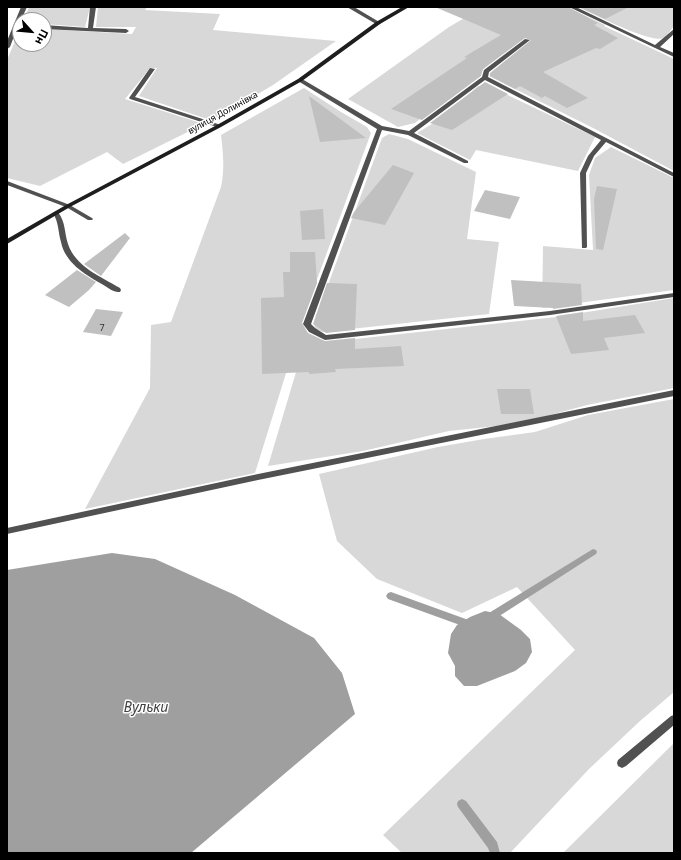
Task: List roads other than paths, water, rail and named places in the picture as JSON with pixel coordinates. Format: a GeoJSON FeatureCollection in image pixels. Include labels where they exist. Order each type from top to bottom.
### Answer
{"type":"FeatureCollection","features":[{"type":"Feature","properties":{"kind":"street"},"geometry":{"type":"LineString","coordinates":[[90,30],[93,7]]}},
{"type":"Feature","properties":{"kind":"street"},"geometry":{"type":"LineString","coordinates":[[350,7],[378,23]]}},
{"type":"Feature","properties":{"kind":"street","name":"вулиця Долинівка"},"geometry":{"type":"LineString","coordinates":[[7,242],[68,206],[219,126],[300,80],[378,23],[406,7]]}},
{"type":"Feature","properties":{"kind":"street"},"geometry":{"type":"LineString","coordinates":[[572,7],[674,55]]}},
{"type":"Feature","properties":{"kind":"street"},"geometry":{"type":"LineString","coordinates":[[52,28],[126,31]]}},
{"type":"Feature","properties":{"kind":"street"},"geometry":{"type":"LineString","coordinates":[[656,47],[674,31]]}},
{"type":"Feature","properties":{"kind":"street"},"geometry":{"type":"LineString","coordinates":[[7,47],[12,37]]}},
{"type":"Feature","properties":{"kind":"street"},"geometry":{"type":"LineString","coordinates":[[410,133],[485,78],[486,71],[527,40]]}},
{"type":"Feature","properties":{"kind":"street"},"geometry":{"type":"LineString","coordinates":[[152,69],[132,98],[219,126]]}},
{"type":"Feature","properties":{"kind":"street"},"geometry":{"type":"LineString","coordinates":[[485,78],[674,175]]}},
{"type":"Feature","properties":{"kind":"street"},"geometry":{"type":"LineString","coordinates":[[300,80],[380,128],[410,133],[466,162]]}},
{"type":"Feature","properties":{"kind":"street"},"geometry":{"type":"LineString","coordinates":[[380,128],[307,324],[312,330],[325,338],[550,313],[674,294]]}},
{"type":"Feature","properties":{"kind":"street"},"geometry":{"type":"LineString","coordinates":[[584,247],[583,173],[590,156],[605,139]]}},
{"type":"Feature","properties":{"kind":"street"},"geometry":{"type":"LineString","coordinates":[[7,183],[68,206],[90,219]]}},
{"type":"Feature","properties":{"kind":"street"},"geometry":{"type":"LineString","coordinates":[[56,213],[62,221],[65,247],[77,264],[117,290]]}},
{"type":"Feature","properties":{"kind":"street"},"geometry":{"type":"LineString","coordinates":[[7,531],[266,476],[674,393]]}},
{"type":"Feature","properties":{"kind":"street"},"geometry":{"type":"LineString","coordinates":[[622,763],[674,719]]}},
{"type":"Feature","properties":{"kind":"water","name":"Вульки"},"geometry":{"type":"Polygon","coordinates":[[[112,553],[155,559],[235,595],[314,638],[342,673],[355,714],[191,853],[7,853],[7,570],[112,553]]]}},
{"type":"Feature","properties":{"kind":"water"},"geometry":{"type":"Polygon","coordinates":[[[485,611],[499,614],[521,630],[530,639],[532,652],[526,663],[515,671],[477,686],[464,686],[455,676],[455,666],[448,653],[451,634],[457,625],[470,617],[485,611]]]}},
{"type":"Feature","properties":{"kind":"waterway"},"geometry":{"type":"LineString","coordinates":[[487,619],[593,552]]}},
{"type":"Feature","properties":{"kind":"waterway"},"geometry":{"type":"LineString","coordinates":[[391,596],[471,625]]}},
{"type":"Feature","properties":{"kind":"waterway"},"geometry":{"type":"LineString","coordinates":[[462,804],[493,846],[495,853]]}}]}
